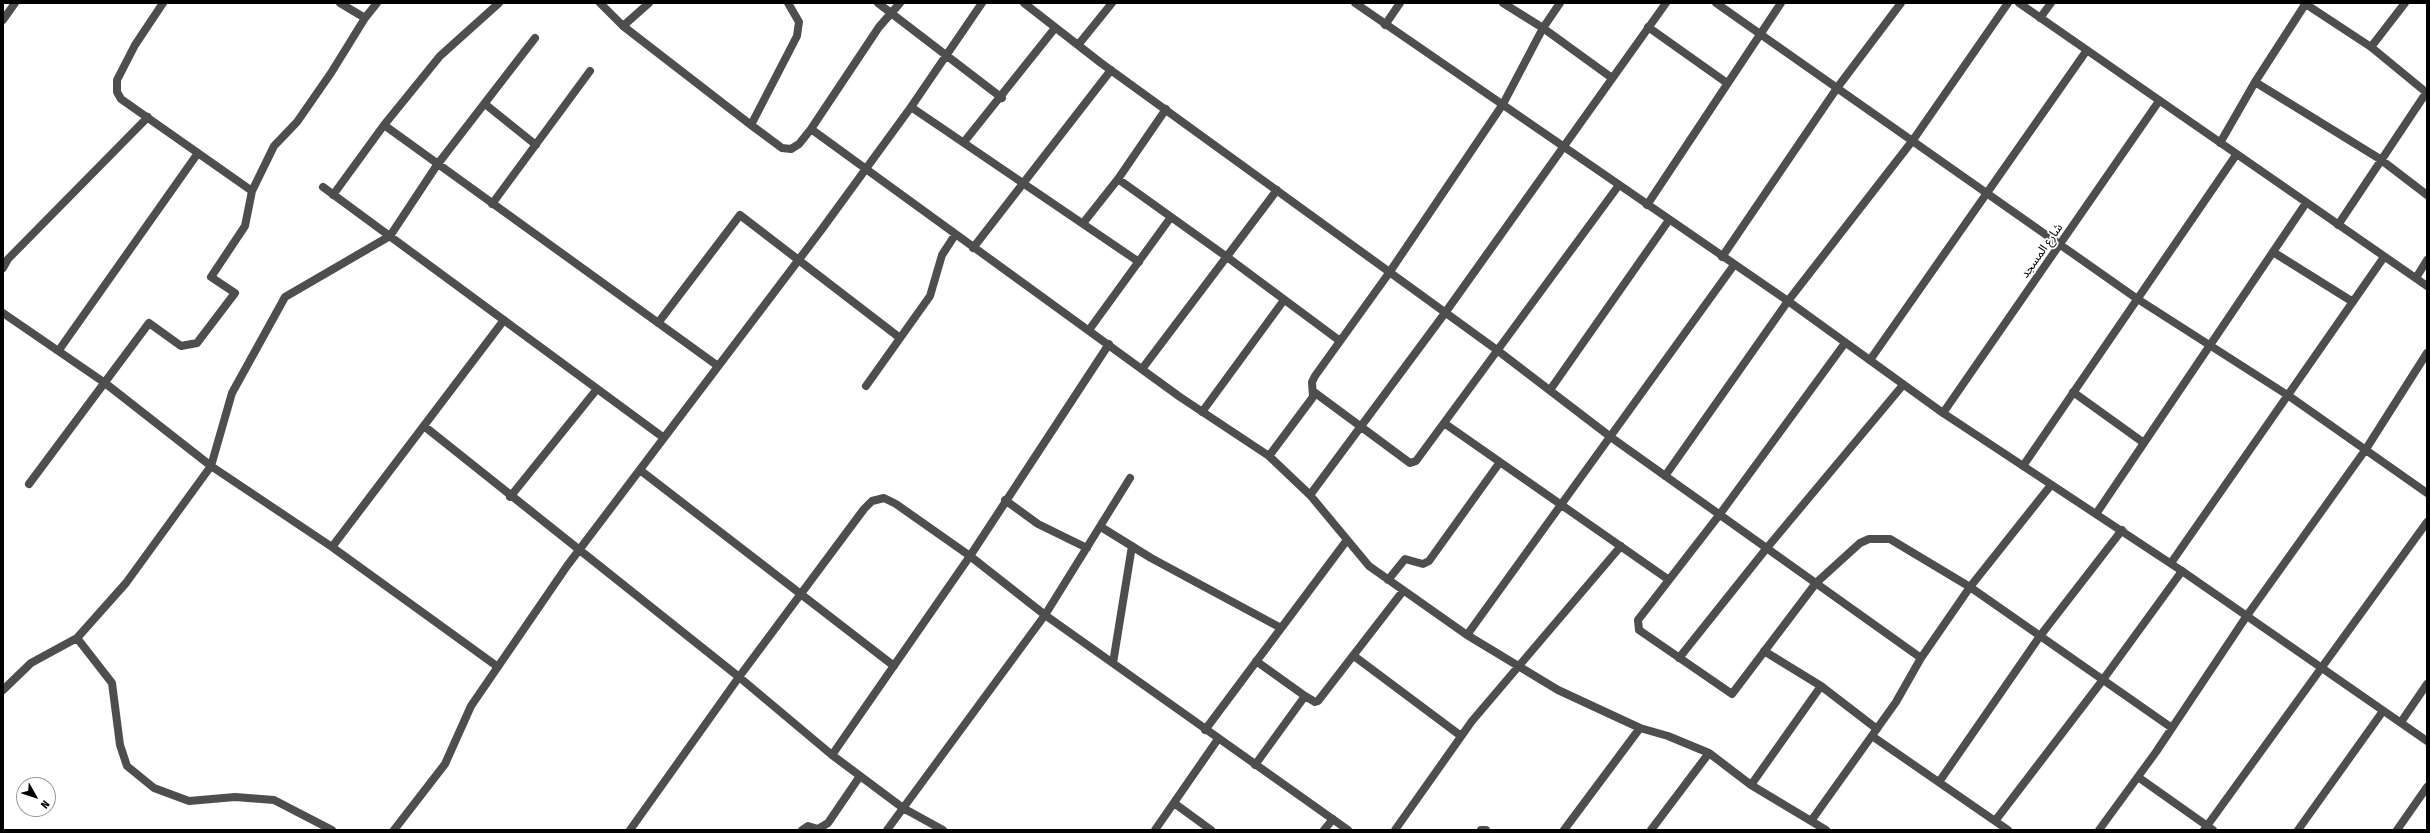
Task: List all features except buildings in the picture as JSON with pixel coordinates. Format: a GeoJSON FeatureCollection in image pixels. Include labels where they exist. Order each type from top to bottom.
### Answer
{"type":"FeatureCollection","features":[{"type":"Feature","properties":{"kind":"street"},"geometry":{"type":"LineString","coordinates":[[3,20],[15,3]]}},
{"type":"Feature","properties":{"kind":"street"},"geometry":{"type":"LineString","coordinates":[[163,3],[135,45],[117,80],[117,92],[121,98],[252,192]]}},
{"type":"Feature","properties":{"kind":"street"},"geometry":{"type":"LineString","coordinates":[[340,3],[365,18]]}},
{"type":"Feature","properties":{"kind":"street"},"geometry":{"type":"LineString","coordinates":[[29,484],[149,323],[181,346],[197,343],[235,293],[211,277],[245,226],[252,192],[274,146],[297,122],[322,86],[365,18],[377,3]]}},
{"type":"Feature","properties":{"kind":"street"},"geometry":{"type":"LineString","coordinates":[[333,195],[384,126],[440,56],[499,3]]}},
{"type":"Feature","properties":{"kind":"street"},"geometry":{"type":"LineString","coordinates":[[600,3],[623,26],[751,125],[782,148],[791,149],[799,144],[811,129],[879,27],[900,3]]}},
{"type":"Feature","properties":{"kind":"street"},"geometry":{"type":"LineString","coordinates":[[623,26],[649,3]]}},
{"type":"Feature","properties":{"kind":"street"},"geometry":{"type":"LineString","coordinates":[[751,125],[797,36],[799,22],[788,3]]}},
{"type":"Feature","properties":{"kind":"street"},"geometry":{"type":"LineString","coordinates":[[878,3],[1002,98]]}},
{"type":"Feature","properties":{"kind":"street"},"geometry":{"type":"LineString","coordinates":[[394,830],[445,764],[471,706],[579,550],[798,261],[911,106],[945,54],[982,3]]}},
{"type":"Feature","properties":{"kind":"street"},"geometry":{"type":"LineString","coordinates":[[1024,3],[1111,70],[1497,350],[1612,438],[1921,658]]}},
{"type":"Feature","properties":{"kind":"street"},"geometry":{"type":"LineString","coordinates":[[1078,45],[1112,3]]}},
{"type":"Feature","properties":{"kind":"street"},"geometry":{"type":"LineString","coordinates":[[1356,3],[1722,257],[1788,301],[1943,413],[2171,563],[2246,617],[2427,741]]}},
{"type":"Feature","properties":{"kind":"street"},"geometry":{"type":"LineString","coordinates":[[1386,25],[1400,3]]}},
{"type":"Feature","properties":{"kind":"street"},"geometry":{"type":"LineString","coordinates":[[1503,3],[1543,28],[1612,78]]}},
{"type":"Feature","properties":{"kind":"street"},"geometry":{"type":"LineString","coordinates":[[1269,456],[1313,397],[1313,380],[1389,273],[1503,104],[1543,28],[1560,3]]}},
{"type":"Feature","properties":{"kind":"street"},"geometry":{"type":"LineString","coordinates":[[1310,495],[1445,313],[1666,3]]}},
{"type":"Feature","properties":{"kind":"street"},"geometry":{"type":"LineString","coordinates":[[1716,3],[2136,298],[2208,346],[2289,396],[2427,493]]}},
{"type":"Feature","properties":{"kind":"street"},"geometry":{"type":"LineString","coordinates":[[1647,205],[1727,83],[1782,3]]}},
{"type":"Feature","properties":{"kind":"street"},"geometry":{"type":"LineString","coordinates":[[1722,257],[1837,88],[1901,3]]}},
{"type":"Feature","properties":{"kind":"street"},"geometry":{"type":"LineString","coordinates":[[1665,476],[1788,301],[1913,140],[2008,3]]}},
{"type":"Feature","properties":{"kind":"street"},"geometry":{"type":"LineString","coordinates":[[2019,3],[2158,101],[2427,286]]}},
{"type":"Feature","properties":{"kind":"street"},"geometry":{"type":"LineString","coordinates":[[2040,18],[2051,3]]}},
{"type":"Feature","properties":{"kind":"street"},"geometry":{"type":"LineString","coordinates":[[2220,143],[2255,82],[2305,3],[2371,47],[2426,93],[2380,159],[2338,225]]}},
{"type":"Feature","properties":{"kind":"street"},"geometry":{"type":"LineString","coordinates":[[2371,47],[2405,3]]}},
{"type":"Feature","properties":{"kind":"street"},"geometry":{"type":"LineString","coordinates":[[1648,27],[1727,83]]}},
{"type":"Feature","properties":{"kind":"street"},"geometry":{"type":"LineString","coordinates":[[964,142],[1002,98],[1055,28]]}},
{"type":"Feature","properties":{"kind":"street"},"geometry":{"type":"LineString","coordinates":[[3,690],[31,663],[77,638],[126,584],[211,466],[232,393],[285,297],[390,236],[437,165],[534,38]]}},
{"type":"Feature","properties":{"kind":"street"},"geometry":{"type":"LineString","coordinates":[[1870,360],[2087,50]]}},
{"type":"Feature","properties":{"kind":"street"},"geometry":{"type":"LineString","coordinates":[[973,248],[1111,70]]}},
{"type":"Feature","properties":{"kind":"street"},"geometry":{"type":"LineString","coordinates":[[492,204],[590,71]]}},
{"type":"Feature","properties":{"kind":"street"},"geometry":{"type":"LineString","coordinates":[[2255,82],[2380,159],[2427,194]]}},
{"type":"Feature","properties":{"kind":"street","name":"شارع المسجد"},"geometry":{"type":"LineString","coordinates":[[1943,413],[2061,244],[2158,101]]}},
{"type":"Feature","properties":{"kind":"street"},"geometry":{"type":"LineString","coordinates":[[485,104],[536,145]]}},
{"type":"Feature","properties":{"kind":"street"},"geometry":{"type":"LineString","coordinates":[[911,106],[1084,222],[1139,262]]}},
{"type":"Feature","properties":{"kind":"street"},"geometry":{"type":"LineString","coordinates":[[1084,222],[1118,179],[1166,109]]}},
{"type":"Feature","properties":{"kind":"street"},"geometry":{"type":"LineString","coordinates":[[3,268],[6,257],[148,117]]}},
{"type":"Feature","properties":{"kind":"street"},"geometry":{"type":"LineString","coordinates":[[384,126],[718,366]]}},
{"type":"Feature","properties":{"kind":"street"},"geometry":{"type":"LineString","coordinates":[[811,129],[955,235],[1202,412],[1269,456],[1310,495],[1369,566],[1403,591],[1467,635],[1519,668],[1558,690],[1640,728],[1668,736],[1709,753],[1751,785],[1826,830]]}},
{"type":"Feature","properties":{"kind":"street"},"geometry":{"type":"LineString","coordinates":[[59,350],[198,153]]}},
{"type":"Feature","properties":{"kind":"street"},"geometry":{"type":"LineString","coordinates":[[2023,466],[2136,298],[2236,155]]}},
{"type":"Feature","properties":{"kind":"street"},"geometry":{"type":"LineString","coordinates":[[1118,179],[1227,257],[1340,341]]}},
{"type":"Feature","properties":{"kind":"street"},"geometry":{"type":"LineString","coordinates":[[1314,392],[1410,464],[1416,461],[1619,185]]}},
{"type":"Feature","properties":{"kind":"street"},"geometry":{"type":"LineString","coordinates":[[323,188],[664,438]]}},
{"type":"Feature","properties":{"kind":"street"},"geometry":{"type":"LineString","coordinates":[[1142,369],[1277,190]]}},
{"type":"Feature","properties":{"kind":"street"},"geometry":{"type":"LineString","coordinates":[[2096,514],[2306,203]]}},
{"type":"Feature","properties":{"kind":"street"},"geometry":{"type":"LineString","coordinates":[[658,323],[740,215],[900,338]]}},
{"type":"Feature","properties":{"kind":"street"},"geometry":{"type":"LineString","coordinates":[[1089,330],[1171,217]]}},
{"type":"Feature","properties":{"kind":"street"},"geometry":{"type":"LineString","coordinates":[[1550,390],[1669,220]]}},
{"type":"Feature","properties":{"kind":"street"},"geometry":{"type":"LineString","coordinates":[[866,386],[930,296],[942,255],[955,235]]}},
{"type":"Feature","properties":{"kind":"street"},"geometry":{"type":"LineString","coordinates":[[2272,252],[2353,302]]}},
{"type":"Feature","properties":{"kind":"street"},"geometry":{"type":"LineString","coordinates":[[2171,563],[2289,396],[2384,257]]}},
{"type":"Feature","properties":{"kind":"street"},"geometry":{"type":"LineString","coordinates":[[2416,278],[2427,260]]}},
{"type":"Feature","properties":{"kind":"street"},"geometry":{"type":"LineString","coordinates":[[1467,635],[1612,438],[1734,265]]}},
{"type":"Feature","properties":{"kind":"street"},"geometry":{"type":"LineString","coordinates":[[1202,412],[1284,300]]}},
{"type":"Feature","properties":{"kind":"street"},"geometry":{"type":"LineString","coordinates":[[3,313],[105,383],[211,466],[332,547],[498,667]]}},
{"type":"Feature","properties":{"kind":"street"},"geometry":{"type":"LineString","coordinates":[[332,547],[504,320]]}},
{"type":"Feature","properties":{"kind":"street"},"geometry":{"type":"LineString","coordinates":[[1845,342],[1720,514],[1637,624],[1639,630],[1732,694],[1816,583],[1860,543],[1869,539],[1882,538],[1899,543],[1970,587],[2102,681],[2172,728]]}},
{"type":"Feature","properties":{"kind":"street"},"geometry":{"type":"LineString","coordinates":[[832,755],[970,556],[1005,500],[1109,344]]}},
{"type":"Feature","properties":{"kind":"street"},"geometry":{"type":"LineString","coordinates":[[2099,830],[2172,728],[2246,617],[2366,449],[2427,353]]}},
{"type":"Feature","properties":{"kind":"street"},"geometry":{"type":"LineString","coordinates":[[1678,658],[1766,549],[1903,385]]}},
{"type":"Feature","properties":{"kind":"street"},"geometry":{"type":"LineString","coordinates":[[510,497],[597,389]]}},
{"type":"Feature","properties":{"kind":"street"},"geometry":{"type":"LineString","coordinates":[[2073,392],[2144,443]]}},
{"type":"Feature","properties":{"kind":"street"},"geometry":{"type":"LineString","coordinates":[[1444,423],[1669,580]]}},
{"type":"Feature","properties":{"kind":"street"},"geometry":{"type":"LineString","coordinates":[[424,426],[510,497],[739,677],[832,755],[903,808],[943,830]]}},
{"type":"Feature","properties":{"kind":"street"},"geometry":{"type":"LineString","coordinates":[[1388,580],[1405,559],[1423,564],[1429,561],[1500,462]]}},
{"type":"Feature","properties":{"kind":"street"},"geometry":{"type":"LineString","coordinates":[[640,470],[894,666]]}},
{"type":"Feature","properties":{"kind":"street"},"geometry":{"type":"LineString","coordinates":[[887,830],[1045,614],[1101,527],[1130,478]]}},
{"type":"Feature","properties":{"kind":"street"},"geometry":{"type":"LineString","coordinates":[[1811,821],[1875,733],[1921,658],[1970,587],[2051,485]]}},
{"type":"Feature","properties":{"kind":"street"},"geometry":{"type":"LineString","coordinates":[[630,830],[739,677],[864,508],[872,501],[884,498],[896,504],[970,556],[1045,614],[1205,730],[1348,830]]}},
{"type":"Feature","properties":{"kind":"street"},"geometry":{"type":"LineString","coordinates":[[1005,500],[1038,524],[1087,548]]}},
{"type":"Feature","properties":{"kind":"street"},"geometry":{"type":"LineString","coordinates":[[2138,777],[2208,829],[2320,668],[2427,522]]}},
{"type":"Feature","properties":{"kind":"street"},"geometry":{"type":"LineString","coordinates":[[1101,527],[1132,546],[1281,628]]}},
{"type":"Feature","properties":{"kind":"street"},"geometry":{"type":"LineString","coordinates":[[1939,782],[2040,636],[2122,530]]}},
{"type":"Feature","properties":{"kind":"street"},"geometry":{"type":"LineString","coordinates":[[1205,730],[1347,540]]}},
{"type":"Feature","properties":{"kind":"street"},"geometry":{"type":"LineString","coordinates":[[1113,663],[1132,546]]}},
{"type":"Feature","properties":{"kind":"street"},"geometry":{"type":"LineString","coordinates":[[1395,830],[1462,736],[1621,546]]}},
{"type":"Feature","properties":{"kind":"street"},"geometry":{"type":"LineString","coordinates":[[1995,821],[2102,681],[2182,571]]}},
{"type":"Feature","properties":{"kind":"street"},"geometry":{"type":"LineString","coordinates":[[1256,661],[1305,696],[1315,702],[1318,701],[1403,591]]}},
{"type":"Feature","properties":{"kind":"street"},"geometry":{"type":"LineString","coordinates":[[77,638],[112,683],[120,745],[126,766],[154,788],[189,801],[235,797],[274,800],[332,830]]}},
{"type":"Feature","properties":{"kind":"street"},"geometry":{"type":"LineString","coordinates":[[1764,651],[1821,686],[1875,733],[1939,782],[2008,830]]}},
{"type":"Feature","properties":{"kind":"street"},"geometry":{"type":"LineString","coordinates":[[1354,656],[1462,736]]}},
{"type":"Feature","properties":{"kind":"street"},"geometry":{"type":"LineString","coordinates":[[2400,722],[2427,684]]}},
{"type":"Feature","properties":{"kind":"street"},"geometry":{"type":"LineString","coordinates":[[1751,785],[1821,686]]}},
{"type":"Feature","properties":{"kind":"street"},"geometry":{"type":"LineString","coordinates":[[1255,765],[1305,696]]}},
{"type":"Feature","properties":{"kind":"street"},"geometry":{"type":"LineString","coordinates":[[2298,830],[2383,711]]}},
{"type":"Feature","properties":{"kind":"street"},"geometry":{"type":"LineString","coordinates":[[1564,830],[1640,728]]}},
{"type":"Feature","properties":{"kind":"street"},"geometry":{"type":"LineString","coordinates":[[1155,830],[1218,739]]}},
{"type":"Feature","properties":{"kind":"street"},"geometry":{"type":"LineString","coordinates":[[1651,830],[1709,753]]}},
{"type":"Feature","properties":{"kind":"street"},"geometry":{"type":"LineString","coordinates":[[802,830],[808,826],[818,828],[828,823],[860,776]]}},
{"type":"Feature","properties":{"kind":"street"},"geometry":{"type":"LineString","coordinates":[[2397,830],[2427,787]]}},
{"type":"Feature","properties":{"kind":"street"},"geometry":{"type":"LineString","coordinates":[[1174,803],[1211,830]]}},
{"type":"Feature","properties":{"kind":"street"},"geometry":{"type":"LineString","coordinates":[[1324,830],[1333,820]]}},
{"type":"Feature","properties":{"kind":"street"},"geometry":{"type":"LineString","coordinates":[[1481,830],[1486,830]]}}]}
